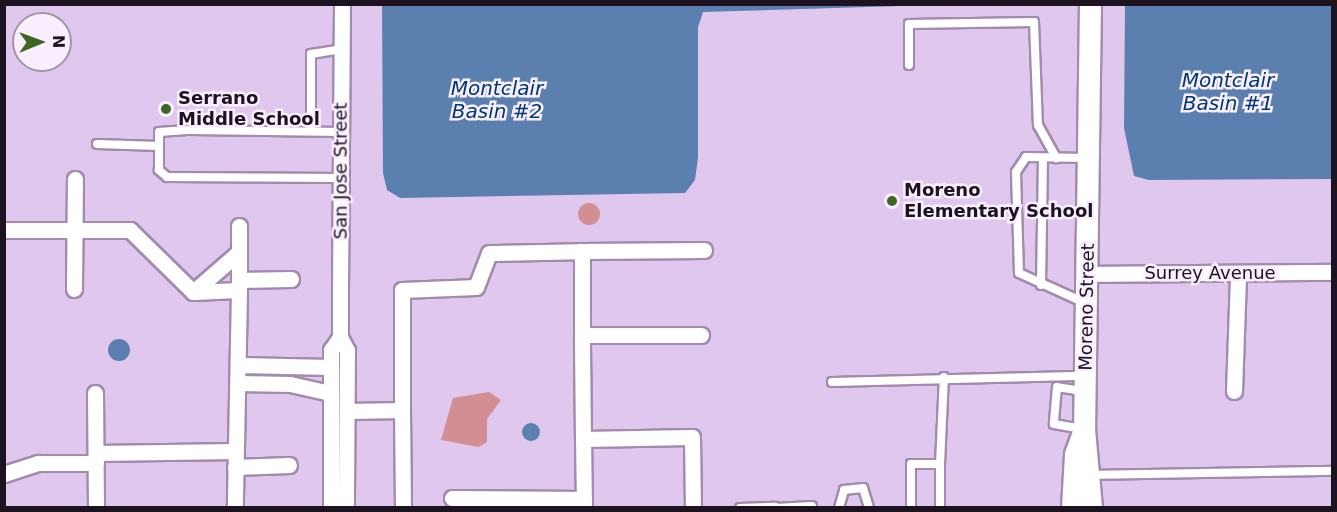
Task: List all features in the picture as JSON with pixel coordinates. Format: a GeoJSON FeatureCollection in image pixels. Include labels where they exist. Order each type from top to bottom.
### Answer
{"type":"FeatureCollection","features":[{"type":"Feature","properties":{"kind":"street","name":"San Jose Street"},"geometry":{"type":"LineString","coordinates":[[342,4],[340,338],[347,350],[346,507]]}},
{"type":"Feature","properties":{"kind":"street","name":"Moreno Street"},"geometry":{"type":"LineString","coordinates":[[1090,4],[1084,429],[1091,475],[1091,507]]}},
{"type":"Feature","properties":{"kind":"street"},"geometry":{"type":"LineString","coordinates":[[74,289],[75,179]]}},
{"type":"Feature","properties":{"kind":"street"},"geometry":{"type":"LineString","coordinates":[[235,507],[240,365],[240,226]]}},
{"type":"Feature","properties":{"kind":"street"},"geometry":{"type":"LineString","coordinates":[[4,230],[130,230],[193,292]]}},
{"type":"Feature","properties":{"kind":"street"},"geometry":{"type":"LineString","coordinates":[[452,498],[584,503],[582,250]]}},
{"type":"Feature","properties":{"kind":"street"},"geometry":{"type":"LineString","coordinates":[[403,507],[402,290],[476,287],[489,253],[704,250]]}},
{"type":"Feature","properties":{"kind":"street"},"geometry":{"type":"LineString","coordinates":[[193,292],[239,252]]}},
{"type":"Feature","properties":{"kind":"street","name":"Surrey Avenue"},"geometry":{"type":"LineString","coordinates":[[1087,274],[1332,272]]}},
{"type":"Feature","properties":{"kind":"street"},"geometry":{"type":"LineString","coordinates":[[1234,391],[1238,274]]}},
{"type":"Feature","properties":{"kind":"street"},"geometry":{"type":"LineString","coordinates":[[193,292],[291,279]]}},
{"type":"Feature","properties":{"kind":"street"},"geometry":{"type":"LineString","coordinates":[[582,335],[701,335]]}},
{"type":"Feature","properties":{"kind":"street","name":"San Jose Street"},"geometry":{"type":"LineString","coordinates":[[331,507],[331,350],[340,338]]}},
{"type":"Feature","properties":{"kind":"street"},"geometry":{"type":"LineString","coordinates":[[240,365],[331,367]]}},
{"type":"Feature","properties":{"kind":"street"},"geometry":{"type":"LineString","coordinates":[[239,384],[290,384],[330,393]]}},
{"type":"Feature","properties":{"kind":"street"},"geometry":{"type":"LineString","coordinates":[[95,393],[96,507]]}},
{"type":"Feature","properties":{"kind":"street"},"geometry":{"type":"LineString","coordinates":[[347,411],[402,410]]}},
{"type":"Feature","properties":{"kind":"street","name":"Moreno Street"},"geometry":{"type":"LineString","coordinates":[[1072,507],[1075,454],[1084,429]]}},
{"type":"Feature","properties":{"kind":"street"},"geometry":{"type":"LineString","coordinates":[[583,439],[692,437],[693,507]]}},
{"type":"Feature","properties":{"kind":"street"},"geometry":{"type":"LineString","coordinates":[[4,474],[38,464],[96,458],[235,459],[289,465]]}},
{"type":"Feature","properties":{"kind":"lane"},"geometry":{"type":"LineString","coordinates":[[909,65],[909,24],[1034,22],[1038,125],[1056,158]]}},
{"type":"Feature","properties":{"kind":"lane"},"geometry":{"type":"LineString","coordinates":[[311,130],[311,54],[342,49]]}},
{"type":"Feature","properties":{"kind":"lane"},"geometry":{"type":"LineString","coordinates":[[340,178],[167,177],[159,170],[159,132],[311,130],[341,132]]}},
{"type":"Feature","properties":{"kind":"lane"},"geometry":{"type":"LineString","coordinates":[[97,144],[159,146]]}},
{"type":"Feature","properties":{"kind":"lane"},"geometry":{"type":"LineString","coordinates":[[1087,304],[1024,278],[1017,267],[1019,161],[1043,158],[1088,158]]}},
{"type":"Feature","properties":{"kind":"lane"},"geometry":{"type":"LineString","coordinates":[[1041,285],[1043,158]]}},
{"type":"Feature","properties":{"kind":"lane"},"geometry":{"type":"LineString","coordinates":[[832,382],[944,377],[1086,384]]}},
{"type":"Feature","properties":{"kind":"lane"},"geometry":{"type":"LineString","coordinates":[[940,507],[944,377]]}},
{"type":"Feature","properties":{"kind":"lane"},"geometry":{"type":"LineString","coordinates":[[1084,429],[1054,424],[1057,387],[1086,384]]}},
{"type":"Feature","properties":{"kind":"lane"},"geometry":{"type":"LineString","coordinates":[[911,507],[911,464],[940,464]]}},
{"type":"Feature","properties":{"kind":"lane"},"geometry":{"type":"LineString","coordinates":[[1091,475],[1332,471]]}},
{"type":"Feature","properties":{"kind":"lane"},"geometry":{"type":"LineString","coordinates":[[839,507],[844,490],[863,488],[869,507]]}},
{"type":"Feature","properties":{"kind":"lane"},"geometry":{"type":"LineString","coordinates":[[740,507],[812,507]]}},
{"type":"Feature","properties":{"kind":"shaded area"},"geometry":{"type":"Polygon","coordinates":[[[589,203],[597,206],[600,214],[597,222],[589,225],[581,222],[578,214],[581,206],[589,203]]]}},
{"type":"Feature","properties":{"kind":"shaded area"},"geometry":{"type":"Polygon","coordinates":[[[489,392],[501,400],[487,419],[487,442],[479,447],[441,440],[453,398],[489,392]]]}},
{"type":"Feature","properties":{"kind":"water","name":"Montclair Basin #2"},"geometry":{"type":"Polygon","coordinates":[[[382,4],[933,5],[703,12],[698,27],[698,158],[695,180],[685,193],[400,198],[387,190],[383,173],[382,4]]]}},
{"type":"Feature","properties":{"kind":"water","name":"Montclair Basin #1"},"geometry":{"type":"Polygon","coordinates":[[[1125,5],[1332,5],[1332,179],[1149,180],[1134,176],[1124,128],[1125,5]]]}},
{"type":"Feature","properties":{"kind":"water"},"geometry":{"type":"Polygon","coordinates":[[[119,339],[127,342],[130,350],[127,358],[119,361],[111,358],[108,350],[111,342],[119,339]]]}},
{"type":"Feature","properties":{"kind":"water"},"geometry":{"type":"Polygon","coordinates":[[[531,423],[537,426],[540,432],[537,438],[531,441],[525,438],[522,432],[525,426],[531,423]]]}},
{"type":"Feature","properties":{"kind":"place","name":"Serrano Middle School"},"geometry":{"type":"Point","coordinates":[166,109]}},
{"type":"Feature","properties":{"kind":"place","name":"Moreno Elementary School"},"geometry":{"type":"Point","coordinates":[892,201]}}]}
